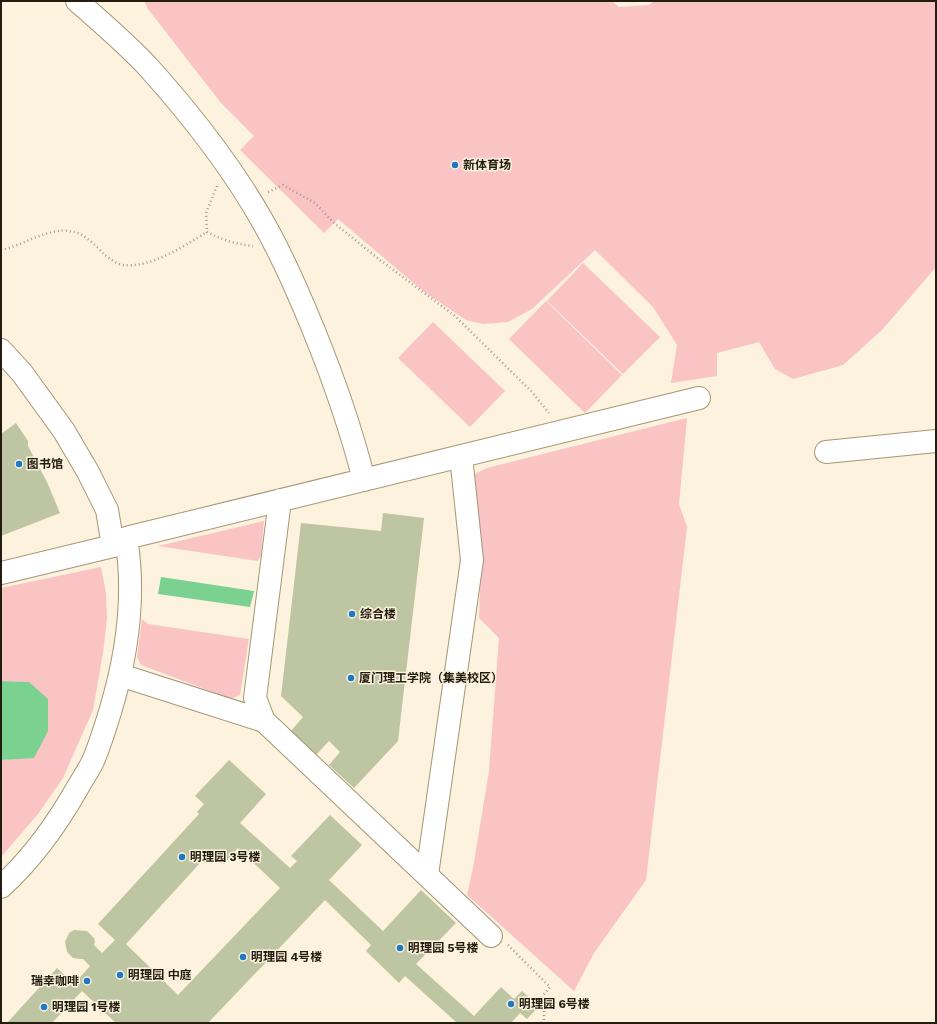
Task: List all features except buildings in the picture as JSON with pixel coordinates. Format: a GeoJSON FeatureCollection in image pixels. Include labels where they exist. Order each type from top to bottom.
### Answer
{"type":"FeatureCollection","features":[{"type":"Feature","properties":{"kind":"street"},"geometry":{"type":"LineString","coordinates":[[77,1],[149,68],[190,117],[228,168],[263,222],[296,287],[335,384],[364,480]]}},
{"type":"Feature","properties":{"kind":"street"},"geometry":{"type":"LineString","coordinates":[[1,350],[22,373],[64,431],[88,472],[107,510],[120,542],[129,554],[130,579],[129,612],[125,653],[106,726],[94,761],[71,800],[45,839],[20,869],[1,887]]}},
{"type":"Feature","properties":{"kind":"street"},"geometry":{"type":"LineString","coordinates":[[1,573],[280,500],[699,398]]}},
{"type":"Feature","properties":{"kind":"street"},"geometry":{"type":"LineString","coordinates":[[826,452],[936,441]]}},
{"type":"Feature","properties":{"kind":"street"},"geometry":{"type":"LineString","coordinates":[[427,875],[472,560],[461,456]]}},
{"type":"Feature","properties":{"kind":"street"},"geometry":{"type":"LineString","coordinates":[[280,500],[255,698],[264,721],[491,936]]}},
{"type":"Feature","properties":{"kind":"street"},"geometry":{"type":"LineString","coordinates":[[120,675],[264,721]]}},
{"type":"Feature","properties":{"kind":"path"},"geometry":{"type":"LineString","coordinates":[[207,232],[206,214],[215,190],[228,168]]}},
{"type":"Feature","properties":{"kind":"path"},"geometry":{"type":"LineString","coordinates":[[248,199],[283,185],[315,203],[334,222],[369,251],[455,316],[532,391],[563,431]]}},
{"type":"Feature","properties":{"kind":"path"},"geometry":{"type":"LineString","coordinates":[[1,250],[14,247],[34,238],[59,230],[76,232],[122,266],[146,264],[186,245],[207,232]]}},
{"type":"Feature","properties":{"kind":"path"},"geometry":{"type":"LineString","coordinates":[[207,232],[220,239],[240,245],[277,249]]}},
{"type":"Feature","properties":{"kind":"path"},"geometry":{"type":"LineString","coordinates":[[491,936],[505,942],[550,987],[540,1000],[544,1007],[544,1021],[542,1023]]}},
{"type":"Feature","properties":{"kind":"shaded area"},"geometry":{"type":"Polygon","coordinates":[[[144,1],[612,1],[619,7],[649,5],[654,1],[936,1],[936,267],[882,330],[843,365],[793,379],[775,369],[759,342],[717,353],[717,376],[671,383],[677,345],[653,307],[595,250],[532,309],[508,322],[483,324],[466,320],[423,291],[338,219],[324,233],[240,150],[254,136],[221,103],[148,9],[144,1]]]}},
{"type":"Feature","properties":{"kind":"shaded area"},"geometry":{"type":"Polygon","coordinates":[[[583,263],[660,337],[623,374],[547,301],[583,263]]]}},
{"type":"Feature","properties":{"kind":"shaded area"},"geometry":{"type":"Polygon","coordinates":[[[546,301],[622,375],[585,413],[509,339],[546,301]]]}},
{"type":"Feature","properties":{"kind":"shaded area"},"geometry":{"type":"Polygon","coordinates":[[[433,322],[505,391],[470,427],[398,358],[433,322]]]}},
{"type":"Feature","properties":{"kind":"shaded area"},"geometry":{"type":"Polygon","coordinates":[[[687,418],[679,504],[687,527],[646,880],[594,953],[574,991],[467,895],[489,771],[499,638],[479,618],[481,559],[470,491],[475,474],[487,468],[687,418]]]}},
{"type":"Feature","properties":{"kind":"shaded area"},"geometry":{"type":"Polygon","coordinates":[[[264,521],[261,556],[258,561],[158,546],[264,521]]]}},
{"type":"Feature","properties":{"kind":"shaded area"},"geometry":{"type":"Polygon","coordinates":[[[101,567],[106,593],[107,618],[103,653],[93,710],[63,778],[38,814],[1,857],[1,760],[8,760],[29,682],[1,681],[1,588],[101,567]]]}},
{"type":"Feature","properties":{"kind":"shaded area"},"geometry":{"type":"Polygon","coordinates":[[[161,577],[254,591],[250,607],[158,594],[161,577]]]}},
{"type":"Feature","properties":{"kind":"shaded area"},"geometry":{"type":"Polygon","coordinates":[[[142,619],[148,624],[249,639],[240,695],[233,698],[226,697],[141,665],[137,657],[142,619]]]}},
{"type":"Feature","properties":{"kind":"shaded area"},"geometry":{"type":"Polygon","coordinates":[[[1,681],[29,682],[48,699],[48,731],[34,758],[1,760],[1,681]]]}},
{"type":"Feature","properties":{"kind":"place","name":"新体育场"},"geometry":{"type":"Point","coordinates":[455,165]}},
{"type":"Feature","properties":{"kind":"place","name":"图书馆"},"geometry":{"type":"Point","coordinates":[19,464]}},
{"type":"Feature","properties":{"kind":"place","name":"综合楼"},"geometry":{"type":"Point","coordinates":[352,614]}},
{"type":"Feature","properties":{"kind":"place","name":"厦门理工学院（集美校区）"},"geometry":{"type":"Point","coordinates":[351,678]}},
{"type":"Feature","properties":{"kind":"place","name":"明理园 3号楼"},"geometry":{"type":"Point","coordinates":[182,857]}},
{"type":"Feature","properties":{"kind":"place","name":"明理园 5号楼"},"geometry":{"type":"Point","coordinates":[400,948]}},
{"type":"Feature","properties":{"kind":"place","name":"明理园 4号楼"},"geometry":{"type":"Point","coordinates":[243,957]}},
{"type":"Feature","properties":{"kind":"place","name":"明理园 中庭"},"geometry":{"type":"Point","coordinates":[120,975]}},
{"type":"Feature","properties":{"kind":"place","name":"瑞幸咖啡"},"geometry":{"type":"Point","coordinates":[87,981]}},
{"type":"Feature","properties":{"kind":"place","name":"明理园 6号楼"},"geometry":{"type":"Point","coordinates":[511,1004]}},
{"type":"Feature","properties":{"kind":"place","name":"明理园 1号楼"},"geometry":{"type":"Point","coordinates":[44,1007]}}]}
